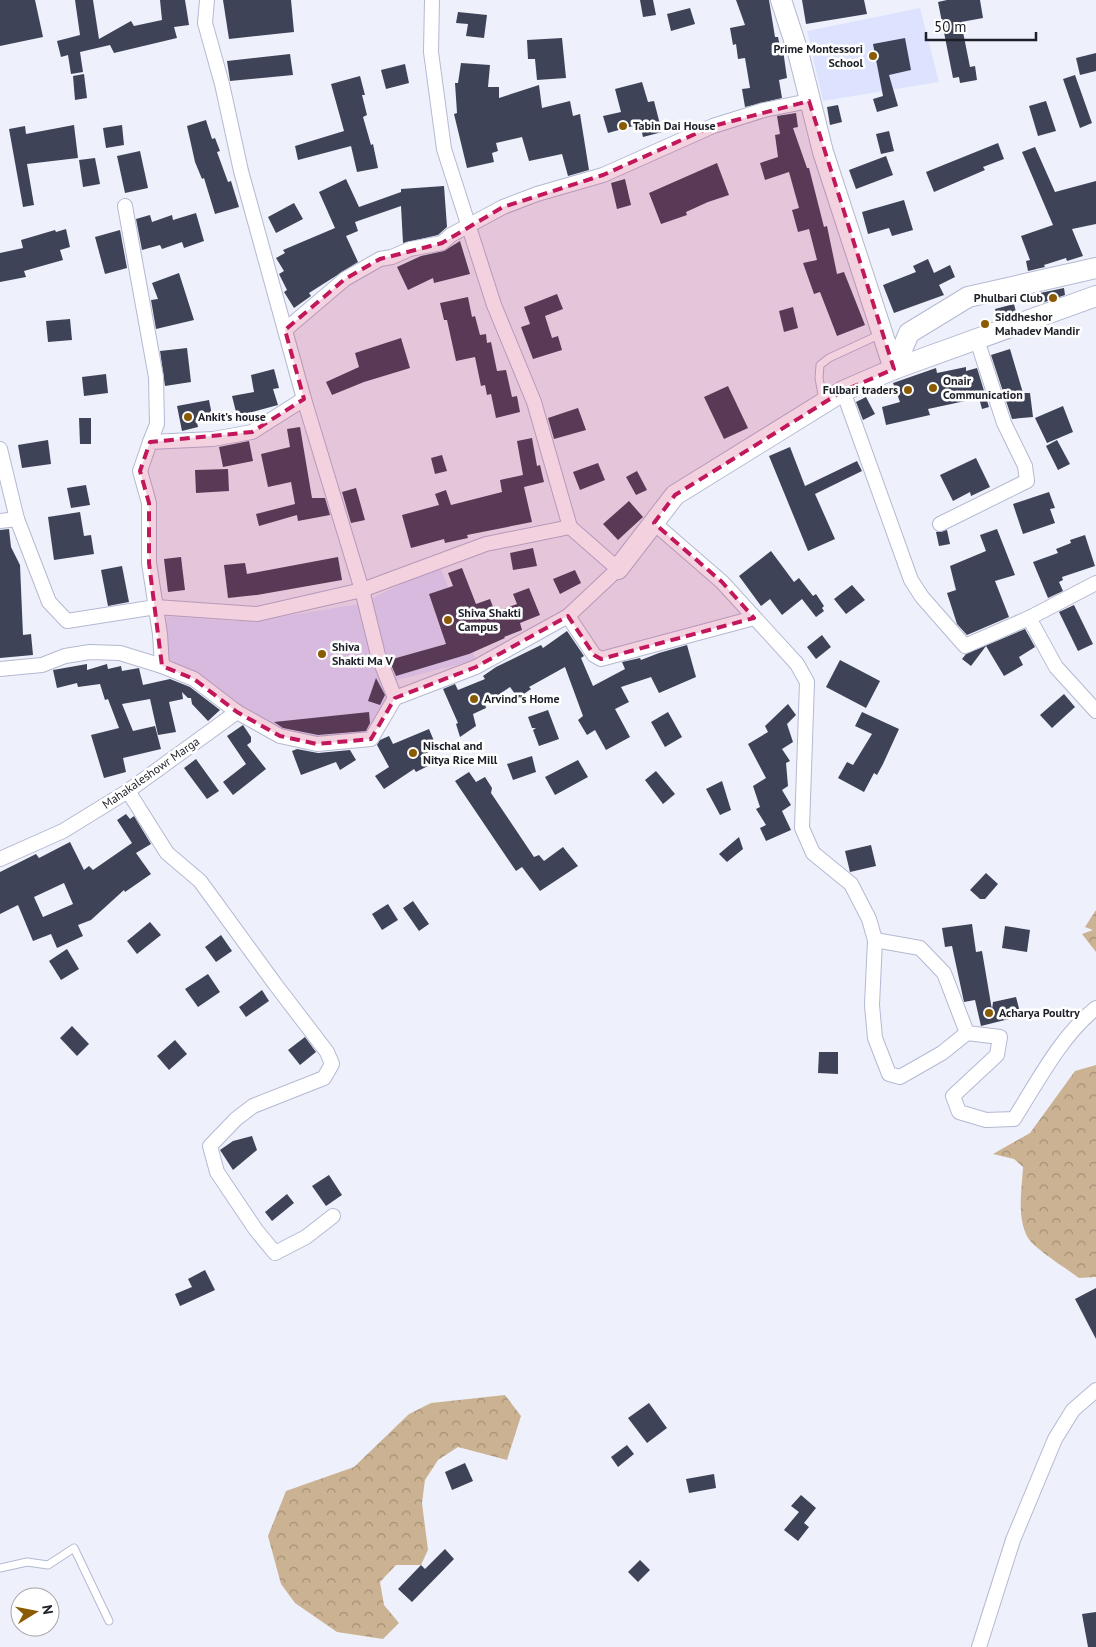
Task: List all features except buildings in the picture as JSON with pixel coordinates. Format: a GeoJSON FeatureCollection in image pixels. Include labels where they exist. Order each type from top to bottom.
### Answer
{"type":"FeatureCollection","features":[{"type":"Feature","properties":{"kind":"main road"},"geometry":{"type":"LineString","coordinates":[[781,0],[798,52],[809,101],[894,369]]}},
{"type":"Feature","properties":{"kind":"main road"},"geometry":{"type":"LineString","coordinates":[[894,369],[909,334],[968,297],[1096,268]]}},
{"type":"Feature","properties":{"kind":"main road"},"geometry":{"type":"LineString","coordinates":[[618,569],[676,496],[843,392],[894,369],[1096,296]]}},
{"type":"Feature","properties":{"kind":"street"},"geometry":{"type":"LineString","coordinates":[[207,0],[205,23],[241,171],[304,399],[362,590],[378,655],[396,698]]}},
{"type":"Feature","properties":{"kind":"street"},"geometry":{"type":"LineString","coordinates":[[0,668],[42,664],[65,656],[90,652],[120,653],[162,666],[194,679],[237,712],[280,736],[317,744],[371,739],[396,698],[476,667],[568,616],[618,569],[570,527],[534,402],[494,306],[444,149],[432,52],[432,0]]}},
{"type":"Feature","properties":{"kind":"street"},"geometry":{"type":"LineString","coordinates":[[285,330],[345,279],[380,259],[392,257],[410,249],[442,243],[503,207],[537,194],[567,188],[603,175],[713,126],[764,110],[809,101]]}},
{"type":"Feature","properties":{"kind":"street"},"geometry":{"type":"LineString","coordinates":[[126,206],[156,377],[156,424],[140,471],[149,503],[149,563],[162,666]]}},
{"type":"Feature","properties":{"kind":"street"},"geometry":{"type":"LineString","coordinates":[[940,524],[1028,481],[1025,466],[1004,423],[977,340]]}},
{"type":"Feature","properties":{"kind":"street"},"geometry":{"type":"LineString","coordinates":[[843,392],[911,580],[922,597],[965,646],[1029,618],[1096,583]]}},
{"type":"Feature","properties":{"kind":"street"},"geometry":{"type":"LineString","coordinates":[[150,442],[213,439],[252,432],[304,399]]}},
{"type":"Feature","properties":{"kind":"street"},"geometry":{"type":"LineString","coordinates":[[0,449],[17,519],[50,602],[67,621],[156,607],[257,614],[362,590],[486,544],[570,527]]}},
{"type":"Feature","properties":{"kind":"street"},"geometry":{"type":"LineString","coordinates":[[0,521],[17,519]]}},
{"type":"Feature","properties":{"kind":"street"},"geometry":{"type":"LineString","coordinates":[[654,523],[722,582],[797,664],[807,682],[802,828],[813,853],[852,884],[869,919],[875,940],[872,1005],[875,1038],[889,1074],[900,1077],[942,1053],[967,1033],[1000,1037],[997,1055],[953,1096],[959,1112],[986,1120],[1014,1119],[1055,1055],[1081,1020],[1096,1008]]}},
{"type":"Feature","properties":{"kind":"street"},"geometry":{"type":"LineString","coordinates":[[568,616],[594,655],[601,659],[754,618]]}},
{"type":"Feature","properties":{"kind":"street"},"geometry":{"type":"LineString","coordinates":[[1029,618],[1056,667],[1096,711]]}},
{"type":"Feature","properties":{"kind":"street","name":"Mahakaleshowr Marga"},"geometry":{"type":"LineString","coordinates":[[0,860],[62,831],[128,791],[237,712]]}},
{"type":"Feature","properties":{"kind":"street"},"geometry":{"type":"LineString","coordinates":[[128,791],[167,853],[200,881],[327,1052],[332,1064],[324,1078],[253,1106],[236,1119],[210,1146],[217,1172],[256,1230],[275,1253],[306,1237],[333,1216]]}},
{"type":"Feature","properties":{"kind":"street"},"geometry":{"type":"LineString","coordinates":[[875,940],[920,948],[944,973],[967,1033]]}},
{"type":"Feature","properties":{"kind":"street"},"geometry":{"type":"LineString","coordinates":[[979,1647],[1013,1540],[1054,1439],[1073,1410],[1096,1390]]}},
{"type":"Feature","properties":{"kind":"lane"},"geometry":{"type":"LineString","coordinates":[[824,403],[820,390],[820,365],[829,358],[882,334]]}},
{"type":"Feature","properties":{"kind":"lane"},"geometry":{"type":"LineString","coordinates":[[0,1568],[27,1562],[48,1565],[74,1548],[109,1621]]}},
{"type":"Feature","properties":{"kind":"highlighted area"},"geometry":{"type":"Polygon","coordinates":[[[809,101],[894,369],[843,391],[675,495],[654,523],[722,582],[754,618],[601,659],[594,655],[568,616],[476,667],[395,698],[371,739],[317,744],[280,736],[237,712],[194,679],[162,666],[149,563],[149,503],[140,471],[150,442],[252,432],[304,399],[285,330],[345,279],[380,259],[442,243],[503,207],[603,175],[713,126],[809,101]]]}},
{"type":"Feature","properties":{"kind":"shaded area","name":"Prime Montessori School"},"geometry":{"type":"Polygon","coordinates":[[[920,8],[939,82],[823,101],[807,31],[920,8]]]}},
{"type":"Feature","properties":{"kind":"shaded area","name":"Shiva Shakti Ma V"},"geometry":{"type":"Polygon","coordinates":[[[440,566],[476,660],[393,681],[374,733],[301,740],[256,718],[169,659],[166,616],[234,621],[279,617],[359,604],[440,566]]]}},
{"type":"Feature","properties":{"kind":"green space"},"geometry":{"type":"Polygon","coordinates":[[[1096,910],[1096,952],[1082,934],[1093,930],[1085,927],[1096,910]]]}},
{"type":"Feature","properties":{"kind":"green space"},"geometry":{"type":"Polygon","coordinates":[[[1096,1065],[1096,1277],[1079,1278],[1032,1243],[1023,1227],[1021,1217],[1023,1167],[1014,1159],[993,1154],[1030,1133],[1075,1071],[1096,1065]]]}},
{"type":"Feature","properties":{"kind":"green space"},"geometry":{"type":"Polygon","coordinates":[[[505,1395],[521,1416],[507,1460],[458,1447],[438,1460],[425,1480],[422,1503],[428,1550],[421,1565],[396,1565],[380,1582],[384,1605],[399,1623],[383,1639],[337,1632],[295,1603],[281,1584],[268,1536],[286,1491],[354,1467],[409,1414],[431,1403],[505,1395]]]}},
{"type":"Feature","properties":{"kind":"place","name":"Prime Montessori School"},"geometry":{"type":"Point","coordinates":[873,56]}},
{"type":"Feature","properties":{"kind":"place","name":"Tabin Dai House"},"geometry":{"type":"Point","coordinates":[623,126]}},
{"type":"Feature","properties":{"kind":"place","name":"Phulbari Club"},"geometry":{"type":"Point","coordinates":[1053,298]}},
{"type":"Feature","properties":{"kind":"place","name":"Siddheshor Mahadev Mandir"},"geometry":{"type":"Point","coordinates":[985,324]}},
{"type":"Feature","properties":{"kind":"place","name":"Onair Communication"},"geometry":{"type":"Point","coordinates":[933,388]}},
{"type":"Feature","properties":{"kind":"place","name":"Fulbari traders"},"geometry":{"type":"Point","coordinates":[908,390]}},
{"type":"Feature","properties":{"kind":"place","name":"Ankit's house"},"geometry":{"type":"Point","coordinates":[188,417]}},
{"type":"Feature","properties":{"kind":"place","name":"Shiva Shakti Campus"},"geometry":{"type":"Point","coordinates":[448,620]}},
{"type":"Feature","properties":{"kind":"place","name":"Shiva Shakti Ma V"},"geometry":{"type":"Point","coordinates":[322,654]}},
{"type":"Feature","properties":{"kind":"place","name":"Arvind\"s Home"},"geometry":{"type":"Point","coordinates":[474,699]}},
{"type":"Feature","properties":{"kind":"place","name":"Nischal and Nitya Rice Mill"},"geometry":{"type":"Point","coordinates":[413,753]}},
{"type":"Feature","properties":{"kind":"place","name":"Acharya Poultry"},"geometry":{"type":"Point","coordinates":[989,1013]}}]}
